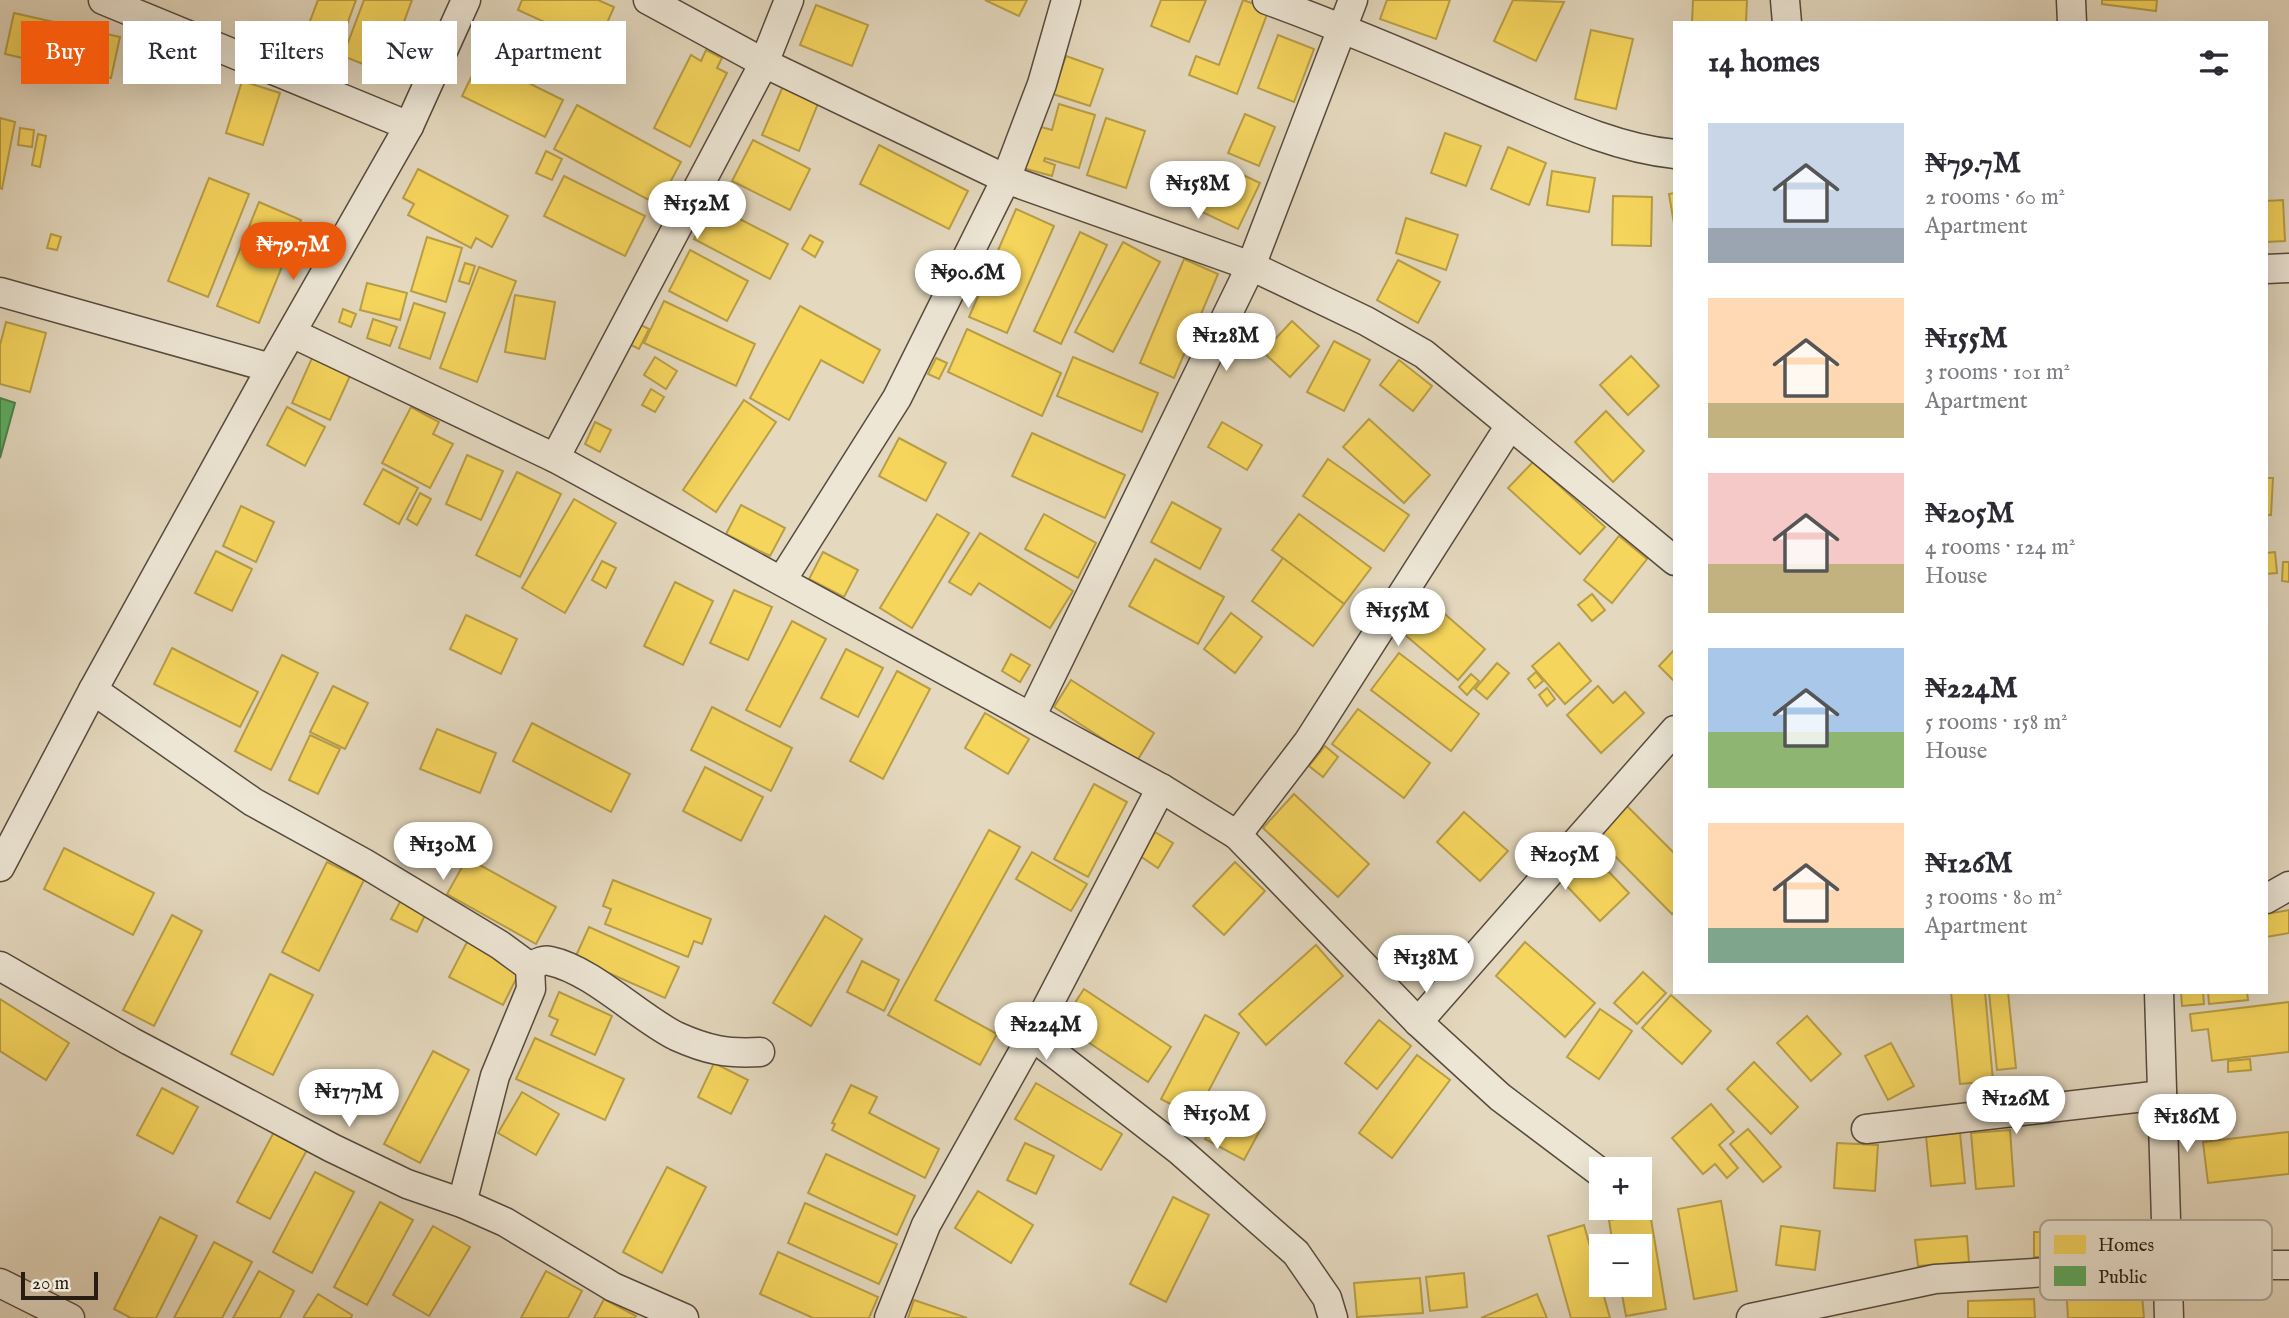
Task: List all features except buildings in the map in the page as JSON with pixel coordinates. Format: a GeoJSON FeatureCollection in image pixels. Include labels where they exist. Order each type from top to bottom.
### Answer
{"type":"FeatureCollection","features":[{"type":"Feature","properties":{"kind":"street"},"geometry":{"type":"LineString","coordinates":[[103,0],[409,126]]}},
{"type":"Feature","properties":{"kind":"street"},"geometry":{"type":"LineString","coordinates":[[0,867],[93,690],[271,368],[409,126],[466,0]]}},
{"type":"Feature","properties":{"kind":"street"},"geometry":{"type":"LineString","coordinates":[[648,0],[764,63],[1006,179],[1251,266],[1366,321],[1424,354],[1509,427],[1673,559]]}},
{"type":"Feature","properties":{"kind":"street"},"geometry":{"type":"LineString","coordinates":[[555,458],[764,63],[789,0]]}},
{"type":"Feature","properties":{"kind":"street"},"geometry":{"type":"LineString","coordinates":[[782,580],[897,398],[1006,179],[1042,84],[1066,0]]}},
{"type":"Feature","properties":{"kind":"street"},"geometry":{"type":"LineString","coordinates":[[1267,0],[1343,28],[1578,129],[1652,152],[1673,154]]}},
{"type":"Feature","properties":{"kind":"street"},"geometry":{"type":"LineString","coordinates":[[1031,717],[1251,266],[1353,0]]}},
{"type":"Feature","properties":{"kind":"street"},"geometry":{"type":"LineString","coordinates":[[1785,0],[1787,21]]}},
{"type":"Feature","properties":{"kind":"street"},"geometry":{"type":"LineString","coordinates":[[2071,0],[2072,21]]}},
{"type":"Feature","properties":{"kind":"street"},"geometry":{"type":"LineString","coordinates":[[2268,269],[2289,268]]}},
{"type":"Feature","properties":{"kind":"street"},"geometry":{"type":"LineString","coordinates":[[0,292],[271,368]]}},
{"type":"Feature","properties":{"kind":"street"},"geometry":{"type":"LineString","coordinates":[[292,332],[555,458],[1161,788],[1237,835],[1418,1021],[1500,1097],[1589,1163]]}},
{"type":"Feature","properties":{"kind":"street"},"geometry":{"type":"LineString","coordinates":[[1237,835],[1308,742],[1509,427]]}},
{"type":"Feature","properties":{"kind":"street"},"geometry":{"type":"LineString","coordinates":[[93,690],[253,802],[364,863],[500,945],[530,967]]}},
{"type":"Feature","properties":{"kind":"street"},"geometry":{"type":"LineString","coordinates":[[1418,1021],[1673,732]]}},
{"type":"Feature","properties":{"kind":"street"},"geometry":{"type":"LineString","coordinates":[[890,1318],[926,1225],[1032,1036],[1161,788]]}},
{"type":"Feature","properties":{"kind":"street"},"geometry":{"type":"LineString","coordinates":[[2268,898],[2289,886]]}},
{"type":"Feature","properties":{"kind":"street"},"geometry":{"type":"LineString","coordinates":[[530,967],[542,961],[551,961],[607,991],[674,1035],[704,1047],[728,1054],[760,1052]]}},
{"type":"Feature","properties":{"kind":"street"},"geometry":{"type":"LineString","coordinates":[[0,966],[130,1041],[332,1148],[407,1184],[463,1203],[505,1222],[547,1250],[613,1287],[684,1318]]}},
{"type":"Feature","properties":{"kind":"street"},"geometry":{"type":"LineString","coordinates":[[463,1203],[495,1076],[531,989],[530,967]]}},
{"type":"Feature","properties":{"kind":"street"},"geometry":{"type":"LineString","coordinates":[[2160,994],[2164,1220]]}},
{"type":"Feature","properties":{"kind":"street"},"geometry":{"type":"LineString","coordinates":[[1032,1036],[1180,1151],[1296,1253],[1327,1298],[1333,1318]]}},
{"type":"Feature","properties":{"kind":"street"},"geometry":{"type":"LineString","coordinates":[[1866,1129],[2162,1096]]}},
{"type":"Feature","properties":{"kind":"street"},"geometry":{"type":"LineString","coordinates":[[1751,1318],[1935,1279],[2040,1273]]}},
{"type":"Feature","properties":{"kind":"street"},"geometry":{"type":"LineString","coordinates":[[0,1283],[70,1318]]}},
{"type":"Feature","properties":{"kind":"street"},"geometry":{"type":"LineString","coordinates":[[2168,1300],[2169,1318]]}}]}
